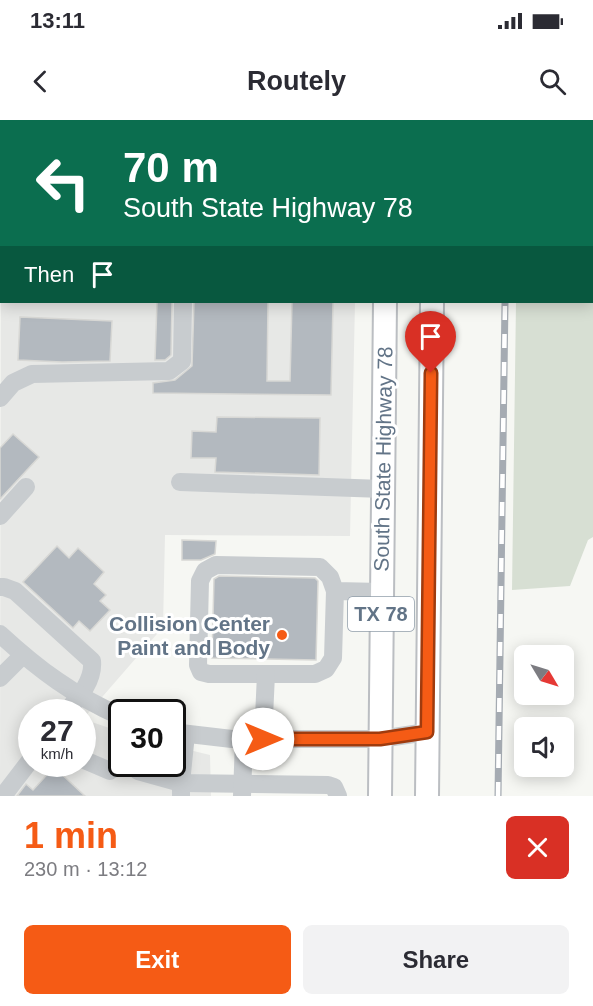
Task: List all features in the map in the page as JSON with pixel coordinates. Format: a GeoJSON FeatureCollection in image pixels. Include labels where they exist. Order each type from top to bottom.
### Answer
{"type":"FeatureCollection","features":[{"type":"Feature","properties":{"kind":"main road","name":"South State Highway 78"},"geometry":{"type":"LineString","coordinates":[[380,796],[385,303]]}},
{"type":"Feature","properties":{"kind":"main road","name":"TX 78"},"geometry":{"type":"LineString","coordinates":[[427,796],[432,303]]}},
{"type":"Feature","properties":{"kind":"street"},"geometry":{"type":"LineString","coordinates":[[0,398],[13,383],[32,374],[74,371],[169,371],[182,361],[183,303]]}},
{"type":"Feature","properties":{"kind":"street"},"geometry":{"type":"LineString","coordinates":[[180,482],[383,489]]}},
{"type":"Feature","properties":{"kind":"street"},"geometry":{"type":"LineString","coordinates":[[0,516],[26,488]]}},
{"type":"Feature","properties":{"kind":"street"},"geometry":{"type":"LineString","coordinates":[[216,565],[320,567],[330,577],[335,591],[333,658],[326,669],[315,674],[209,674],[201,672],[198,665],[200,580],[205,571],[216,565]]}},
{"type":"Feature","properties":{"kind":"street"},"geometry":{"type":"LineString","coordinates":[[0,587],[15,591],[92,661],[93,670],[90,679],[77,699]]}},
{"type":"Feature","properties":{"kind":"street"},"geometry":{"type":"LineString","coordinates":[[335,591],[382,592]]}},
{"type":"Feature","properties":{"kind":"street"},"geometry":{"type":"LineString","coordinates":[[0,634],[57,683],[108,710]]}},
{"type":"Feature","properties":{"kind":"street"},"geometry":{"type":"LineString","coordinates":[[0,678],[23,655]]}},
{"type":"Feature","properties":{"kind":"street"},"geometry":{"type":"LineString","coordinates":[[263,739],[266,674]]}},
{"type":"Feature","properties":{"kind":"street"},"geometry":{"type":"LineString","coordinates":[[186,734],[244,739],[380,739],[427,732]]}},
{"type":"Feature","properties":{"kind":"street"},"geometry":{"type":"LineString","coordinates":[[242,790],[244,739]]}},
{"type":"Feature","properties":{"kind":"street"},"geometry":{"type":"LineString","coordinates":[[3,796],[18,776]]}},
{"type":"Feature","properties":{"kind":"street"},"geometry":{"type":"LineString","coordinates":[[152,777],[181,790],[242,790],[328,785],[334,787],[338,796]]}},
{"type":"Feature","properties":{"kind":"shaded area"},"geometry":{"type":"Polygon","coordinates":[[[1,303],[355,303],[350,536],[165,535],[163,627],[96,704],[96,699],[18,699],[18,777],[96,777],[96,723],[108,728],[108,777],[186,777],[186,749],[210,755],[211,796],[0,796],[1,303]]]}},
{"type":"Feature","properties":{"kind":"shaded area"},"geometry":{"type":"Polygon","coordinates":[[[516,303],[593,303],[593,537],[588,540],[570,586],[512,590],[516,303]]]}},
{"type":"Feature","properties":{"kind":"building"},"geometry":{"type":"Polygon","coordinates":[[[157,303],[172,303],[171,355],[165,360],[155,360],[157,303]]]}},
{"type":"Feature","properties":{"kind":"building"},"geometry":{"type":"Polygon","coordinates":[[[194,303],[268,303],[267,381],[290,381],[292,303],[333,303],[331,395],[153,393],[153,383],[175,380],[192,366],[194,303]]]}},
{"type":"Feature","properties":{"kind":"building"},"geometry":{"type":"Polygon","coordinates":[[[20,317],[112,321],[110,361],[18,360],[20,317]]]}},
{"type":"Feature","properties":{"kind":"building"},"geometry":{"type":"Polygon","coordinates":[[[217,417],[320,418],[319,475],[215,472],[216,458],[191,458],[192,431],[216,432],[217,417]]]}},
{"type":"Feature","properties":{"kind":"building"},"geometry":{"type":"Polygon","coordinates":[[[13,434],[39,457],[0,499],[0,448],[13,434]]]}},
{"type":"Feature","properties":{"kind":"building"},"geometry":{"type":"Polygon","coordinates":[[[182,540],[216,541],[215,554],[201,560],[182,560],[182,540]]]}},
{"type":"Feature","properties":{"kind":"building"},"geometry":{"type":"Polygon","coordinates":[[[57,546],[69,558],[78,548],[104,572],[94,584],[106,595],[100,601],[110,610],[90,631],[79,621],[73,628],[23,582],[57,546]]]}},
{"type":"Feature","properties":{"kind":"building"},"geometry":{"type":"Polygon","coordinates":[[[219,576],[315,578],[318,581],[316,660],[212,658],[214,579],[219,576]]]}},
{"type":"Feature","properties":{"kind":"building"},"geometry":{"type":"Polygon","coordinates":[[[45,777],[65,777],[85,796],[17,796],[26,784],[33,790],[45,777]]]}},
{"type":"Feature","properties":{"kind":"railway"},"geometry":{"type":"LineString","coordinates":[[498,796],[505,303]]}},
{"type":"Feature","properties":{"kind":"place","name":"Collision Center Paint and Body"},"geometry":{"type":"Point","coordinates":[282,635]}},
{"type":"Feature","properties":{"kind":"route"},"geometry":{"type":"LineString","coordinates":[[263,739],[380,739],[427,732],[431,373]]}}]}
